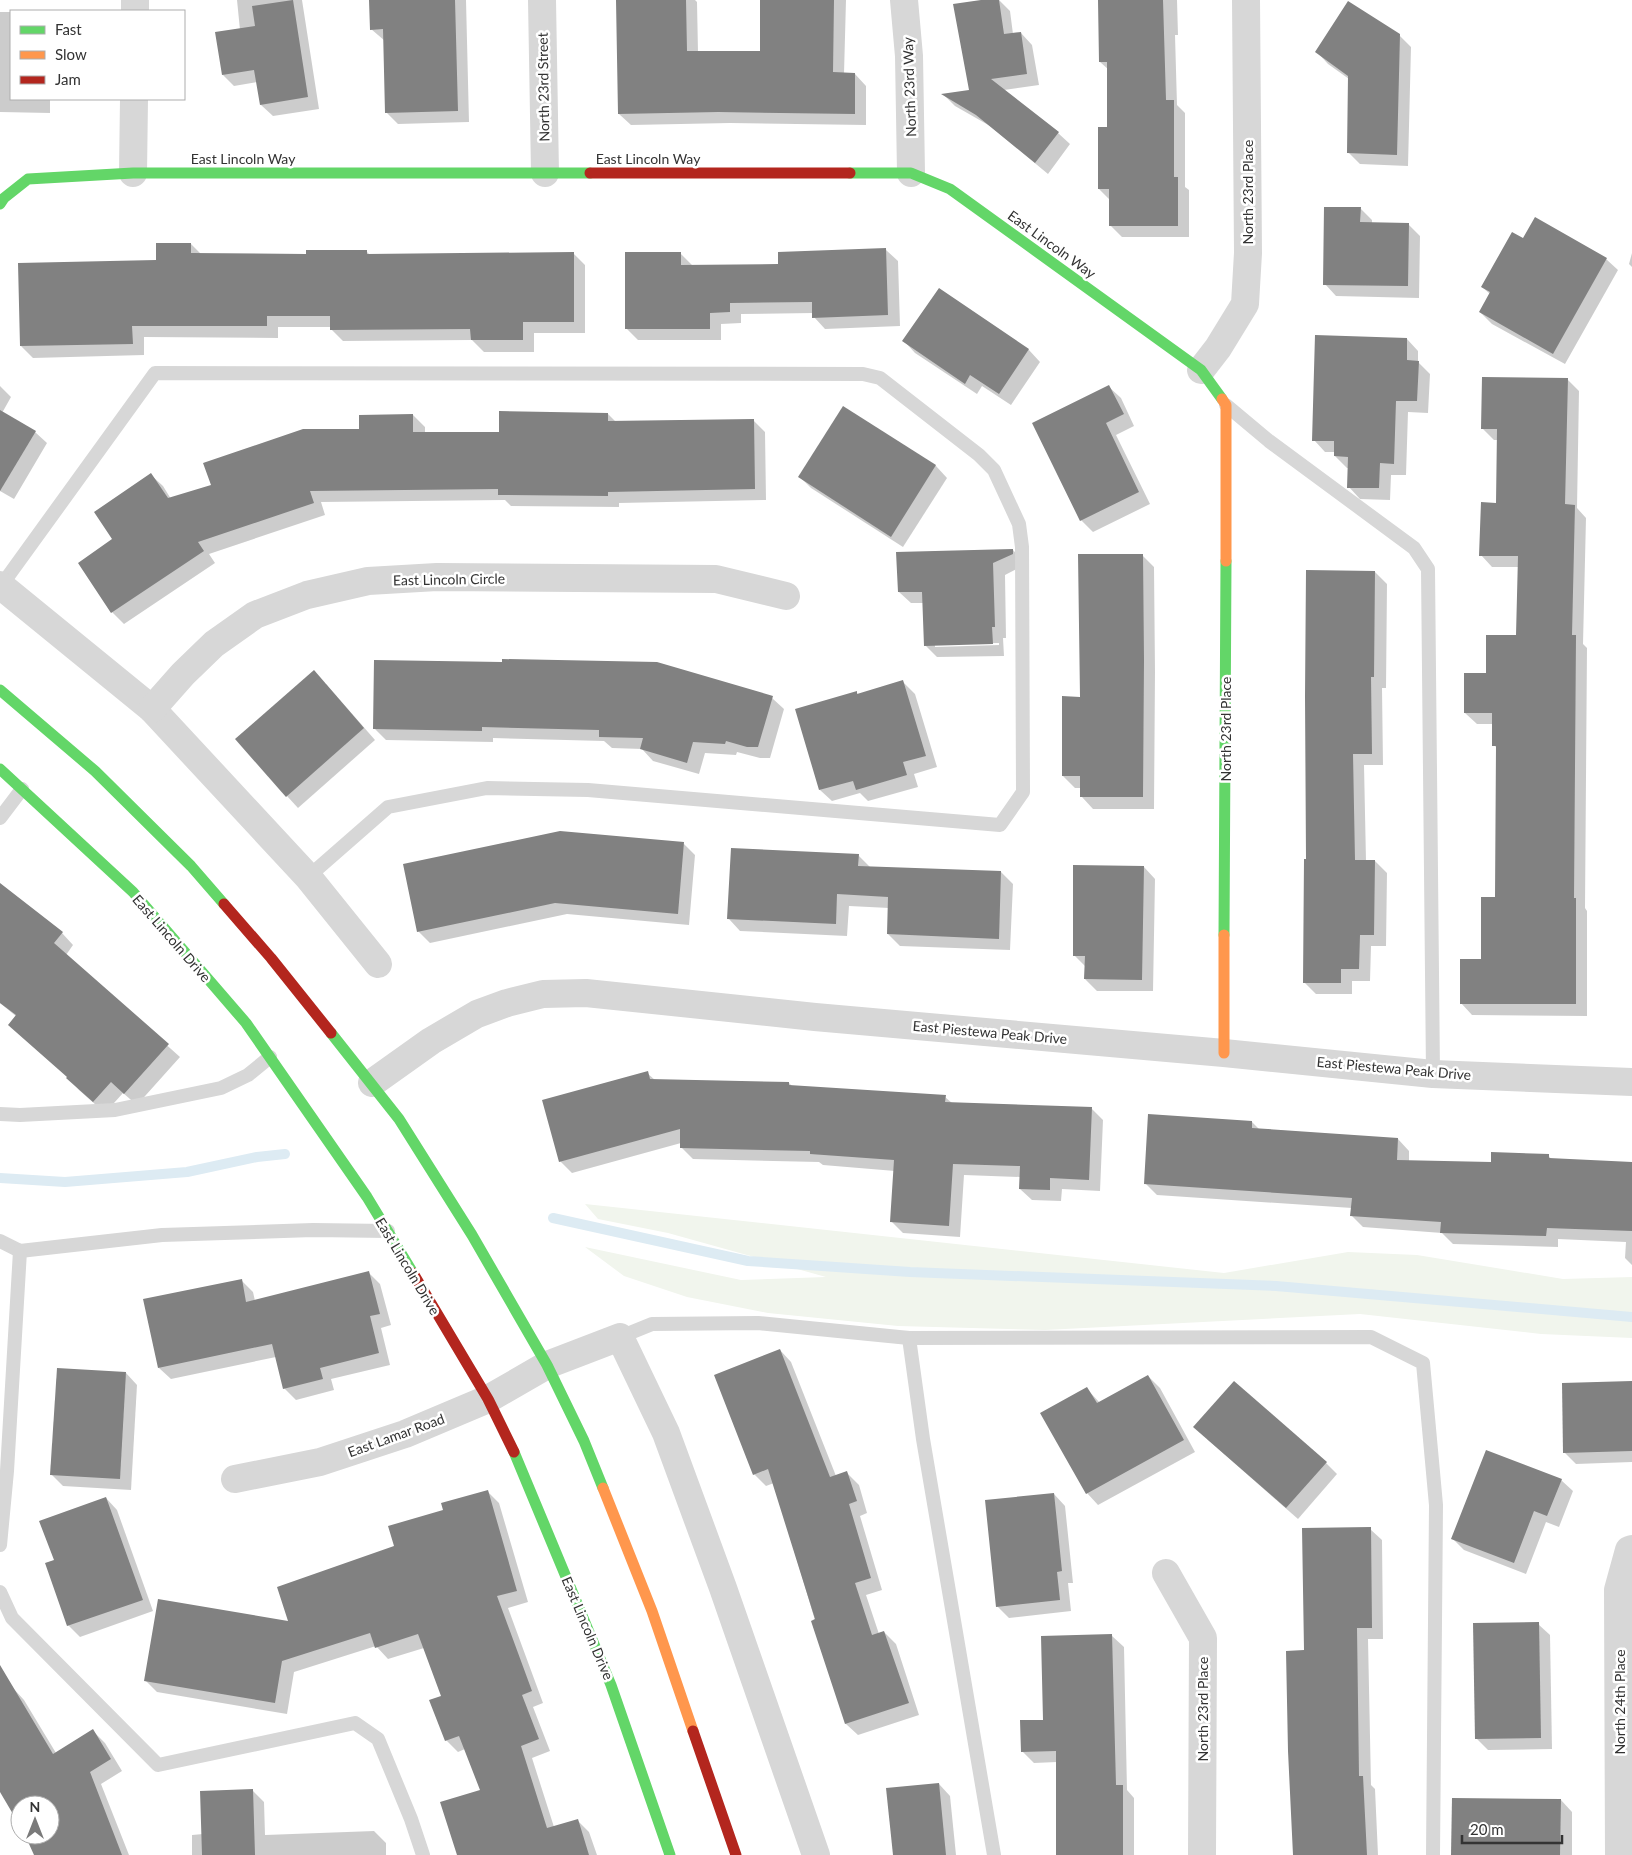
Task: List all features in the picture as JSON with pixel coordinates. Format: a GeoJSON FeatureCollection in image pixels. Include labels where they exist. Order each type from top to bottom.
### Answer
{"type":"FeatureCollection","features":[{"type":"Feature","properties":{"kind":"street","name":"North 23rd Street"},"geometry":{"type":"LineString","coordinates":[[542,0],[545,173]]}},
{"type":"Feature","properties":{"kind":"street","name":"North 23rd Way"},"geometry":{"type":"LineString","coordinates":[[904,0],[909,56],[911,173]]}},
{"type":"Feature","properties":{"kind":"street","name":"North 23rd Place"},"geometry":{"type":"LineString","coordinates":[[1201,370],[1218,348],[1245,304],[1248,253],[1246,0]]}},
{"type":"Feature","properties":{"kind":"street"},"geometry":{"type":"LineString","coordinates":[[133,173],[134,100]]}},
{"type":"Feature","properties":{"kind":"street","name":"East Lincoln Way"},"geometry":{"type":"LineString","coordinates":[[0,204],[4,198],[28,180],[133,173],[911,173],[950,189],[1201,370],[1226,405]]}},
{"type":"Feature","properties":{"kind":"street","name":"North 23rd Place"},"geometry":{"type":"LineString","coordinates":[[1224,1053],[1226,405]]}},
{"type":"Feature","properties":{"kind":"street","name":"East Lincoln Circle"},"geometry":{"type":"LineString","coordinates":[[152,709],[183,674],[214,644],[255,616],[306,595],[368,581],[437,577],[716,579],[786,596]]}},
{"type":"Feature","properties":{"kind":"street"},"geometry":{"type":"LineString","coordinates":[[0,586],[152,709],[308,877],[378,964]]}},
{"type":"Feature","properties":{"kind":"street"},"geometry":{"type":"LineString","coordinates":[[0,690],[95,771],[191,866],[271,958],[372,1082],[399,1119],[472,1235],[547,1365],[584,1441],[652,1611],[736,1855]]}},
{"type":"Feature","properties":{"kind":"street","name":"East Lincoln Drive"},"geometry":{"type":"LineString","coordinates":[[0,769],[133,892],[246,1023],[367,1197],[388,1231],[488,1399],[518,1460],[611,1685],[670,1855]]}},
{"type":"Feature","properties":{"kind":"street","name":"East Piestewa Peak Drive"},"geometry":{"type":"LineString","coordinates":[[372,1082],[431,1041],[478,1014],[507,1003],[544,994],[586,993],[815,1017],[1224,1053],[1434,1074],[1632,1082]]}},
{"type":"Feature","properties":{"kind":"street"},"geometry":{"type":"LineString","coordinates":[[547,1365],[620,1337],[666,1433],[723,1588],[816,1855]]}},
{"type":"Feature","properties":{"kind":"street","name":"East Lamar Road"},"geometry":{"type":"LineString","coordinates":[[236,1479],[320,1462],[405,1434],[488,1399],[547,1365]]}},
{"type":"Feature","properties":{"kind":"street","name":"North 24th Place"},"geometry":{"type":"LineString","coordinates":[[1619,1855],[1618,1590],[1630,1549]]}},
{"type":"Feature","properties":{"kind":"street","name":"North 23rd Place"},"geometry":{"type":"LineString","coordinates":[[1166,1574],[1203,1638],[1202,1855]]}},
{"type":"Feature","properties":{"kind":"lane"},"geometry":{"type":"LineString","coordinates":[[0,586],[155,373],[863,374],[880,378],[979,455],[994,470],[1019,524],[1022,547],[1023,792],[1000,825],[588,790],[487,788],[388,807],[308,877]]}},
{"type":"Feature","properties":{"kind":"lane"},"geometry":{"type":"LineString","coordinates":[[1226,405],[1269,441],[1414,548],[1428,569],[1434,1074]]}},
{"type":"Feature","properties":{"kind":"lane"},"geometry":{"type":"LineString","coordinates":[[0,818],[22,788]]}},
{"type":"Feature","properties":{"kind":"lane"},"geometry":{"type":"LineString","coordinates":[[0,1114],[20,1115],[115,1110],[221,1088],[248,1075],[270,1057]]}},
{"type":"Feature","properties":{"kind":"lane"},"geometry":{"type":"LineString","coordinates":[[0,1241],[20,1251],[162,1235],[313,1230],[388,1231]]}},
{"type":"Feature","properties":{"kind":"lane"},"geometry":{"type":"LineString","coordinates":[[0,1545],[7,1471],[20,1251]]}},
{"type":"Feature","properties":{"kind":"lane"},"geometry":{"type":"LineString","coordinates":[[620,1337],[652,1324],[758,1323],[909,1338],[1371,1337],[1423,1363],[1436,1505],[1433,1855]]}},
{"type":"Feature","properties":{"kind":"lane"},"geometry":{"type":"LineString","coordinates":[[909,1338],[923,1439],[994,1855]]}},
{"type":"Feature","properties":{"kind":"lane"},"geometry":{"type":"LineString","coordinates":[[0,1592],[12,1618],[158,1765],[355,1723],[378,1739],[411,1819],[423,1855]]}},
{"type":"Feature","properties":{"kind":"shaded area"},"geometry":{"type":"Polygon","coordinates":[[[585,1204],[1224,1273],[1348,1252],[1417,1255],[1563,1279],[1632,1277],[1632,1338],[1541,1334],[1360,1314],[1045,1330],[898,1326],[768,1313],[687,1297],[624,1276],[585,1247],[741,1280],[826,1277],[668,1233],[598,1219],[585,1204]]]}},
{"type":"Feature","properties":{"kind":"building"},"geometry":{"type":"Polygon","coordinates":[[[293,0],[308,97],[260,105],[254,70],[222,75],[215,32],[255,26],[252,6],[293,0]]]}},
{"type":"Feature","properties":{"kind":"building"},"geometry":{"type":"Polygon","coordinates":[[[369,0],[455,0],[458,111],[385,113],[383,29],[370,30],[369,0]]]}},
{"type":"Feature","properties":{"kind":"building"},"geometry":{"type":"Polygon","coordinates":[[[616,0],[686,0],[687,51],[760,51],[760,0],[834,0],[833,72],[855,73],[855,114],[718,112],[618,114],[616,0]]]}},
{"type":"Feature","properties":{"kind":"building"},"geometry":{"type":"Polygon","coordinates":[[[981,0],[999,0],[1004,34],[1021,32],[1027,74],[991,79],[1059,132],[1035,163],[976,115],[941,94],[969,90],[953,4],[981,0]]]}},
{"type":"Feature","properties":{"kind":"building"},"geometry":{"type":"Polygon","coordinates":[[[1098,0],[1163,0],[1166,100],[1174,100],[1174,177],[1178,177],[1178,226],[1109,226],[1109,189],[1098,189],[1098,127],[1107,127],[1107,62],[1099,62],[1098,0]]]}},
{"type":"Feature","properties":{"kind":"building"},"geometry":{"type":"Polygon","coordinates":[[[1348,1],[1400,34],[1397,155],[1347,153],[1348,76],[1315,52],[1348,1]]]}},
{"type":"Feature","properties":{"kind":"building"},"geometry":{"type":"Polygon","coordinates":[[[1324,207],[1361,207],[1360,222],[1409,223],[1408,286],[1323,285],[1324,207]]]}},
{"type":"Feature","properties":{"kind":"building"},"geometry":{"type":"Polygon","coordinates":[[[1535,217],[1607,258],[1553,354],[1479,312],[1490,292],[1481,287],[1512,232],[1523,238],[1535,217]]]}},
{"type":"Feature","properties":{"kind":"building"},"geometry":{"type":"Polygon","coordinates":[[[156,243],[191,243],[191,253],[306,254],[306,250],[367,250],[367,254],[574,252],[574,322],[523,322],[523,340],[471,340],[470,329],[330,330],[330,316],[267,316],[267,326],[132,326],[133,344],[20,346],[18,263],[156,260],[156,243]]]}},
{"type":"Feature","properties":{"kind":"building"},"geometry":{"type":"Polygon","coordinates":[[[886,248],[888,315],[812,318],[812,302],[730,303],[730,312],[710,313],[710,329],[625,329],[625,252],[681,252],[681,265],[778,264],[778,252],[886,248]]]}},
{"type":"Feature","properties":{"kind":"building"},"geometry":{"type":"Polygon","coordinates":[[[939,288],[1029,349],[999,394],[970,375],[965,384],[902,341],[939,288]]]}},
{"type":"Feature","properties":{"kind":"building"},"geometry":{"type":"Polygon","coordinates":[[[1315,335],[1407,338],[1407,360],[1419,361],[1417,401],[1396,401],[1394,464],[1380,463],[1379,488],[1347,488],[1348,457],[1334,456],[1334,441],[1312,441],[1315,335]]]}},
{"type":"Feature","properties":{"kind":"building"},"geometry":{"type":"Polygon","coordinates":[[[1482,377],[1568,378],[1565,504],[1575,505],[1572,635],[1576,635],[1574,898],[1576,898],[1576,1004],[1460,1004],[1460,959],[1481,959],[1481,897],[1495,897],[1496,746],[1492,746],[1492,713],[1464,713],[1464,673],[1486,673],[1486,635],[1516,635],[1518,556],[1479,556],[1481,502],[1496,503],[1497,429],[1481,429],[1482,377]]]}},
{"type":"Feature","properties":{"kind":"building"},"geometry":{"type":"Polygon","coordinates":[[[1109,385],[1124,414],[1106,423],[1139,492],[1080,521],[1032,423],[1109,385]]]}},
{"type":"Feature","properties":{"kind":"building"},"geometry":{"type":"Polygon","coordinates":[[[843,406],[936,465],[891,537],[798,477],[843,406]]]}},
{"type":"Feature","properties":{"kind":"building"},"geometry":{"type":"Polygon","coordinates":[[[0,410],[36,431],[0,491],[0,410]]]}},
{"type":"Feature","properties":{"kind":"building"},"geometry":{"type":"Polygon","coordinates":[[[499,411],[608,413],[608,421],[754,419],[755,489],[608,492],[608,496],[498,495],[498,489],[310,491],[314,503],[198,542],[204,551],[111,613],[78,563],[112,539],[94,512],[151,473],[168,498],[211,485],[203,463],[303,429],[359,429],[359,415],[413,414],[413,432],[499,432],[499,411]]]}},
{"type":"Feature","properties":{"kind":"building"},"geometry":{"type":"Polygon","coordinates":[[[1013,549],[1013,554],[993,563],[995,627],[992,627],[993,644],[924,646],[922,592],[898,592],[896,552],[1013,549]]]}},
{"type":"Feature","properties":{"kind":"building"},"geometry":{"type":"Polygon","coordinates":[[[1078,554],[1143,554],[1143,797],[1080,797],[1080,776],[1062,776],[1062,696],[1080,697],[1078,554]]]}},
{"type":"Feature","properties":{"kind":"building"},"geometry":{"type":"Polygon","coordinates":[[[1306,570],[1375,571],[1374,677],[1371,677],[1372,754],[1353,754],[1355,860],[1375,860],[1374,935],[1360,935],[1359,969],[1341,969],[1341,983],[1303,983],[1304,859],[1306,859],[1306,570]]]}},
{"type":"Feature","properties":{"kind":"building"},"geometry":{"type":"Polygon","coordinates":[[[502,659],[657,662],[773,696],[758,747],[747,747],[726,741],[725,744],[693,742],[687,763],[640,749],[643,738],[599,737],[599,730],[482,727],[482,731],[373,729],[374,660],[502,662],[502,659]]]}},
{"type":"Feature","properties":{"kind":"building"},"geometry":{"type":"Polygon","coordinates":[[[314,670],[364,728],[286,797],[235,739],[314,670]]]}},
{"type":"Feature","properties":{"kind":"building"},"geometry":{"type":"Polygon","coordinates":[[[903,680],[926,756],[903,762],[907,775],[856,790],[853,781],[819,790],[795,709],[857,691],[857,694],[903,680]]]}},
{"type":"Feature","properties":{"kind":"building"},"geometry":{"type":"Polygon","coordinates":[[[560,831],[684,842],[678,914],[555,903],[417,932],[403,864],[560,831]]]}},
{"type":"Feature","properties":{"kind":"building"},"geometry":{"type":"Polygon","coordinates":[[[731,848],[859,854],[858,866],[1001,871],[999,939],[887,934],[888,897],[837,894],[836,924],[727,919],[731,848]]]}},
{"type":"Feature","properties":{"kind":"building"},"geometry":{"type":"Polygon","coordinates":[[[1073,865],[1144,866],[1142,980],[1084,979],[1085,956],[1073,956],[1073,865]]]}},
{"type":"Feature","properties":{"kind":"building"},"geometry":{"type":"Polygon","coordinates":[[[0,883],[63,932],[54,943],[169,1044],[124,1094],[111,1082],[93,1102],[8,1025],[16,1015],[0,1003],[0,883]]]}},
{"type":"Feature","properties":{"kind":"building"},"geometry":{"type":"Polygon","coordinates":[[[648,1071],[650,1079],[789,1082],[789,1085],[946,1095],[945,1102],[1092,1107],[1089,1180],[1050,1178],[1050,1190],[1019,1189],[1020,1166],[953,1164],[949,1226],[890,1222],[894,1160],[810,1154],[810,1151],[680,1148],[680,1129],[559,1162],[542,1100],[648,1071]]]}},
{"type":"Feature","properties":{"kind":"building"},"geometry":{"type":"Polygon","coordinates":[[[1148,1114],[1252,1121],[1252,1128],[1398,1138],[1397,1160],[1491,1162],[1491,1152],[1549,1154],[1549,1158],[1632,1162],[1632,1231],[1547,1228],[1546,1236],[1440,1233],[1441,1222],[1350,1216],[1352,1198],[1144,1184],[1148,1114]]]}},
{"type":"Feature","properties":{"kind":"building"},"geometry":{"type":"Polygon","coordinates":[[[369,1271],[380,1314],[370,1316],[379,1353],[320,1368],[323,1379],[283,1389],[272,1344],[158,1368],[143,1299],[242,1279],[246,1302],[369,1271]]]}},
{"type":"Feature","properties":{"kind":"building"},"geometry":{"type":"Polygon","coordinates":[[[780,1349],[830,1477],[847,1471],[857,1501],[849,1504],[871,1578],[855,1583],[872,1635],[884,1631],[909,1703],[845,1724],[811,1621],[815,1619],[768,1469],[753,1475],[714,1375],[780,1349]]]}},
{"type":"Feature","properties":{"kind":"building"},"geometry":{"type":"Polygon","coordinates":[[[57,1368],[126,1372],[120,1479],[50,1475],[57,1368]]]}},
{"type":"Feature","properties":{"kind":"building"},"geometry":{"type":"Polygon","coordinates":[[[1148,1375],[1184,1440],[1086,1494],[1040,1413],[1087,1387],[1097,1403],[1148,1375]]]}},
{"type":"Feature","properties":{"kind":"building"},"geometry":{"type":"Polygon","coordinates":[[[1234,1381],[1327,1462],[1286,1508],[1193,1427],[1234,1381]]]}},
{"type":"Feature","properties":{"kind":"building"},"geometry":{"type":"Polygon","coordinates":[[[1632,1381],[1632,1451],[1563,1453],[1562,1383],[1632,1381]]]}},
{"type":"Feature","properties":{"kind":"building"},"geometry":{"type":"Polygon","coordinates":[[[1486,1450],[1562,1479],[1547,1516],[1534,1511],[1514,1563],[1451,1539],[1486,1450]]]}},
{"type":"Feature","properties":{"kind":"building"},"geometry":{"type":"Polygon","coordinates":[[[488,1490],[517,1591],[497,1596],[532,1691],[522,1695],[539,1739],[521,1746],[547,1828],[578,1819],[589,1855],[457,1855],[440,1802],[480,1790],[459,1736],[445,1741],[429,1700],[441,1696],[418,1634],[375,1648],[370,1633],[282,1661],[275,1703],[144,1681],[158,1599],[288,1621],[277,1587],[394,1546],[388,1526],[443,1510],[441,1503],[488,1490]]]}},
{"type":"Feature","properties":{"kind":"building"},"geometry":{"type":"Polygon","coordinates":[[[1054,1493],[1062,1571],[1057,1572],[1060,1600],[996,1607],[985,1500],[1054,1493]]]}},
{"type":"Feature","properties":{"kind":"building"},"geometry":{"type":"Polygon","coordinates":[[[106,1497],[143,1600],[67,1626],[45,1563],[54,1560],[39,1521],[106,1497]]]}},
{"type":"Feature","properties":{"kind":"building"},"geometry":{"type":"Polygon","coordinates":[[[1371,1527],[1372,1628],[1357,1628],[1359,1776],[1363,1776],[1367,1855],[1293,1855],[1286,1651],[1304,1650],[1302,1528],[1371,1527]]]}},
{"type":"Feature","properties":{"kind":"building"},"geometry":{"type":"Polygon","coordinates":[[[1539,1622],[1541,1738],[1475,1739],[1473,1623],[1539,1622]]]}},
{"type":"Feature","properties":{"kind":"building"},"geometry":{"type":"Polygon","coordinates":[[[1112,1634],[1116,1785],[1123,1785],[1123,1855],[1056,1855],[1056,1751],[1021,1752],[1020,1720],[1043,1720],[1041,1636],[1112,1634]]]}},
{"type":"Feature","properties":{"kind":"building"},"geometry":{"type":"Polygon","coordinates":[[[0,1665],[53,1754],[93,1729],[111,1759],[90,1772],[122,1855],[34,1855],[30,1845],[60,1845],[60,1795],[10,1795],[10,1809],[0,1792],[0,1665]]]}},
{"type":"Feature","properties":{"kind":"building"},"geometry":{"type":"Polygon","coordinates":[[[939,1783],[946,1855],[893,1855],[886,1788],[939,1783]]]}},
{"type":"Feature","properties":{"kind":"building"},"geometry":{"type":"Polygon","coordinates":[[[253,1789],[255,1855],[202,1855],[200,1791],[253,1789]]]}},
{"type":"Feature","properties":{"kind":"building"},"geometry":{"type":"Polygon","coordinates":[[[1452,1798],[1561,1799],[1560,1855],[1451,1855],[1452,1798]]]}},
{"type":"Feature","properties":{"kind":"waterway"},"geometry":{"type":"LineString","coordinates":[[0,1178],[65,1182],[187,1172],[257,1157],[285,1154]]}},
{"type":"Feature","properties":{"kind":"waterway"},"geometry":{"type":"LineString","coordinates":[[553,1218],[748,1261],[910,1272],[1276,1286],[1632,1317]]}},
{"type":"Feature","properties":{"kind":"traffic: fast"},"geometry":{"type":"LineString","coordinates":[[0,204],[4,198],[28,179],[133,173],[590,173]]}},
{"type":"Feature","properties":{"kind":"traffic: fast"},"geometry":{"type":"LineString","coordinates":[[850,173],[911,173],[950,189],[1201,370],[1222,399]]}},
{"type":"Feature","properties":{"kind":"traffic: fast"},"geometry":{"type":"LineString","coordinates":[[1224,935],[1226,561]]}},
{"type":"Feature","properties":{"kind":"traffic: fast"},"geometry":{"type":"LineString","coordinates":[[0,690],[95,771],[191,866],[224,904]]}},
{"type":"Feature","properties":{"kind":"traffic: fast"},"geometry":{"type":"LineString","coordinates":[[0,769],[133,892],[246,1023],[367,1197],[413,1273]]}},
{"type":"Feature","properties":{"kind":"traffic: fast"},"geometry":{"type":"LineString","coordinates":[[331,1033],[399,1119],[472,1235],[547,1365],[584,1441],[603,1488]]}},
{"type":"Feature","properties":{"kind":"traffic: fast"},"geometry":{"type":"LineString","coordinates":[[514,1452],[611,1685],[670,1855]]}},
{"type":"Feature","properties":{"kind":"traffic: slow"},"geometry":{"type":"LineString","coordinates":[[1222,399],[1226,405],[1226,561]]}},
{"type":"Feature","properties":{"kind":"traffic: slow"},"geometry":{"type":"LineString","coordinates":[[1224,935],[1224,1053]]}},
{"type":"Feature","properties":{"kind":"traffic: slow"},"geometry":{"type":"LineString","coordinates":[[603,1488],[652,1611],[693,1731]]}},
{"type":"Feature","properties":{"kind":"traffic: jam"},"geometry":{"type":"LineString","coordinates":[[590,173],[850,173]]}},
{"type":"Feature","properties":{"kind":"traffic: jam"},"geometry":{"type":"LineString","coordinates":[[224,904],[271,958],[331,1033]]}},
{"type":"Feature","properties":{"kind":"traffic: jam"},"geometry":{"type":"LineString","coordinates":[[413,1273],[488,1399],[514,1452]]}},
{"type":"Feature","properties":{"kind":"traffic: jam"},"geometry":{"type":"LineString","coordinates":[[693,1731],[736,1855]]}}]}
